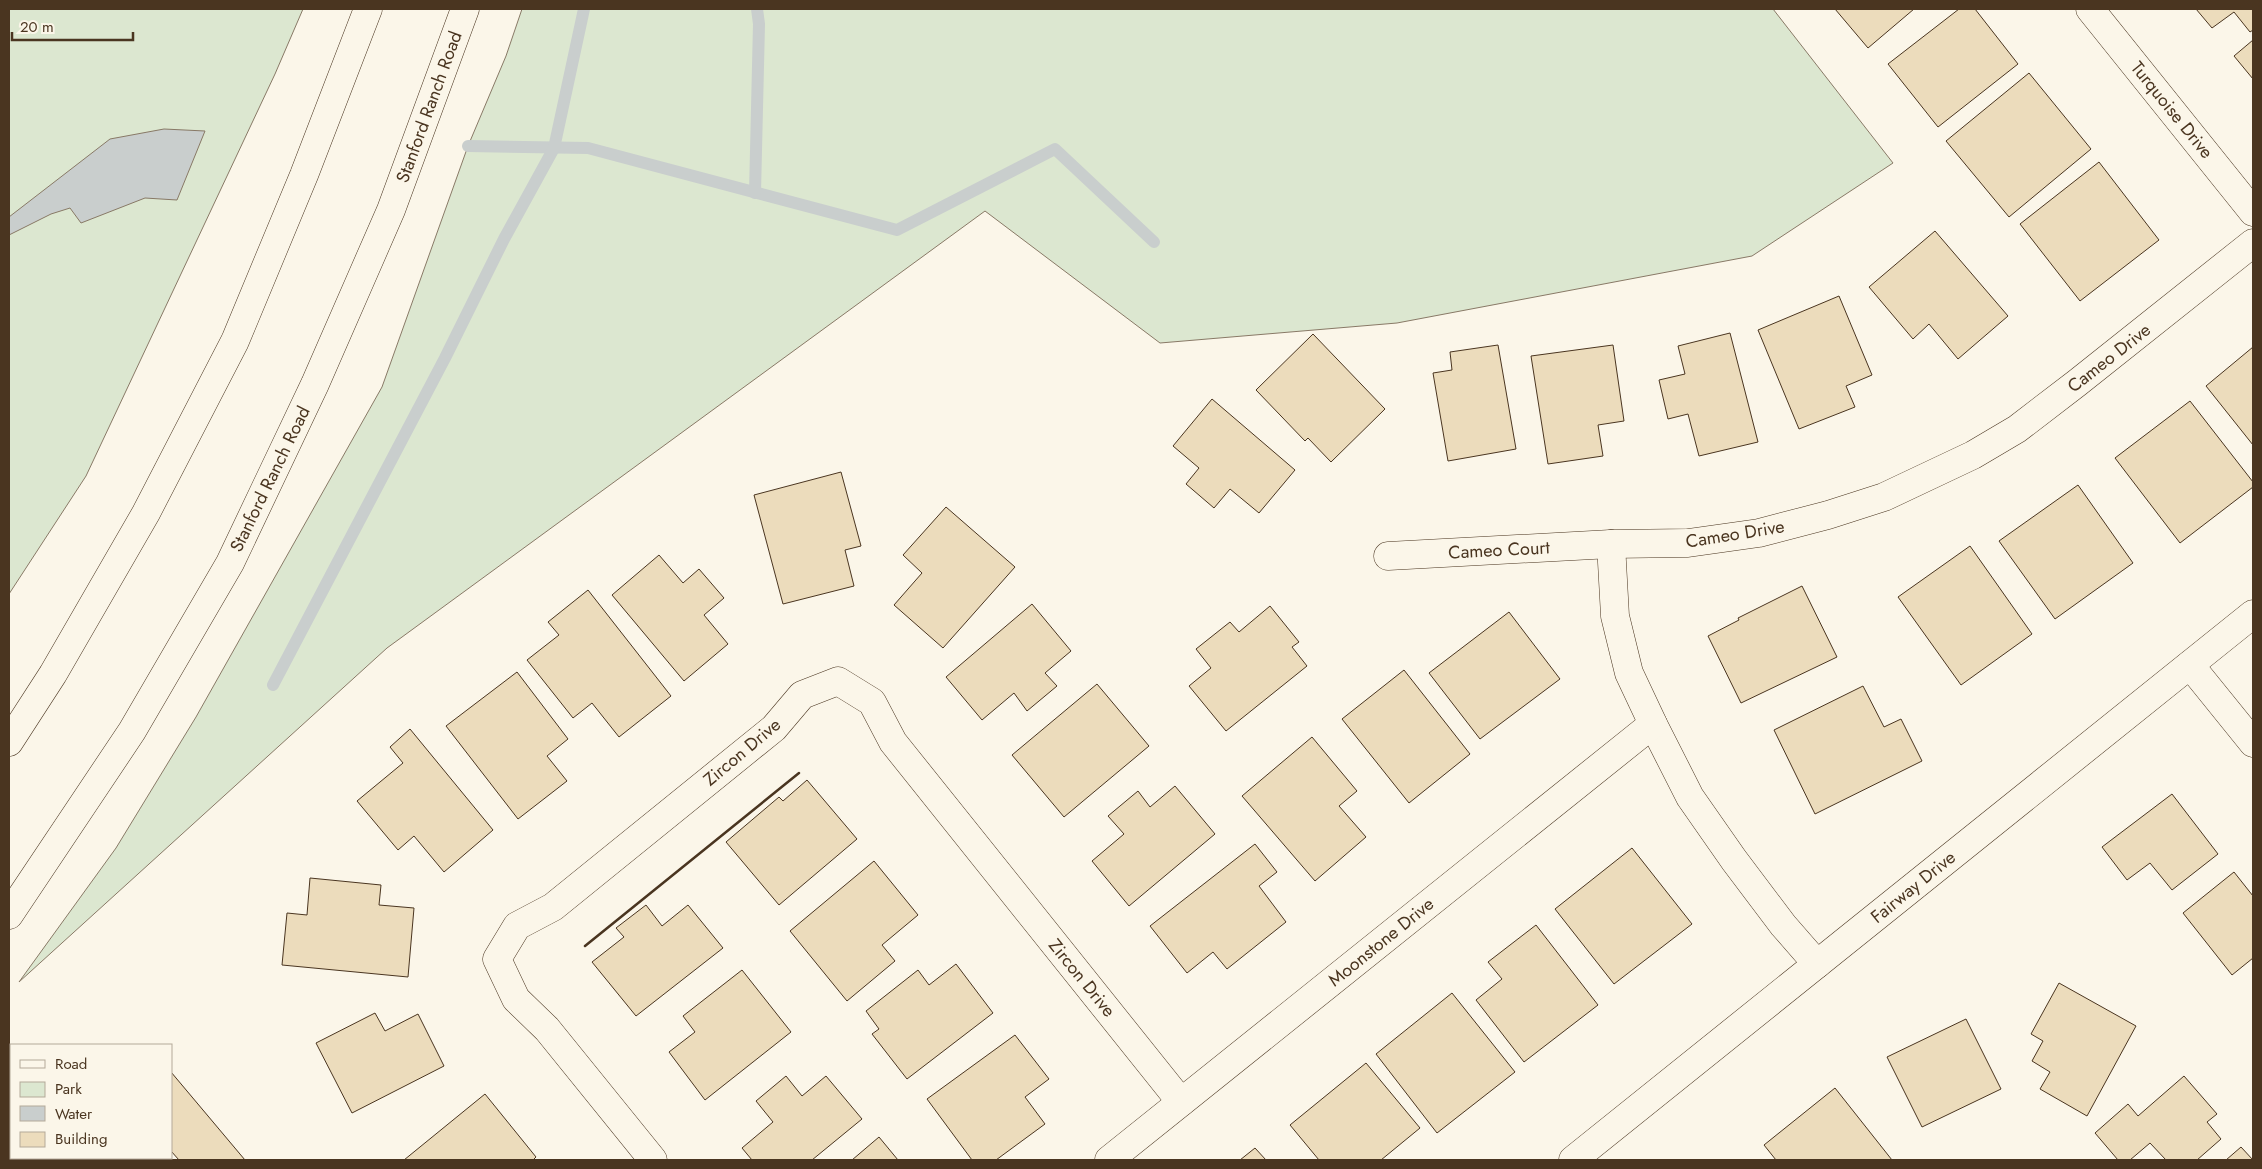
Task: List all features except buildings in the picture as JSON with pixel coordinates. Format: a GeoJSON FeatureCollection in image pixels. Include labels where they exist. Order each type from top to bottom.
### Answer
{"type":"FeatureCollection","features":[{"type":"Feature","properties":{"kind":"street"},"geometry":{"type":"LineString","coordinates":[[9,742],[53,674],[146,513],[236,341],[304,175],[368,9]]}},
{"type":"Feature","properties":{"kind":"street","name":"Stanford Ranch Road"},"geometry":{"type":"LineString","coordinates":[[9,915],[132,731],[230,563],[315,384],[391,210],[465,9]]}},
{"type":"Feature","properties":{"kind":"street","name":"Turquoise Drive"},"geometry":{"type":"LineString","coordinates":[[2090,9],[2253,212]]}},
{"type":"Feature","properties":{"kind":"street","name":"Cameo Drive"},"geometry":{"type":"LineString","coordinates":[[1611,544],[1688,543],[1759,533],[1884,497],[1930,477],[1973,455],[2017,429],[2253,243]]}},
{"type":"Feature","properties":{"kind":"street"},"geometry":{"type":"LineString","coordinates":[[1611,544],[1615,616],[1629,673],[1653,724],[1690,797],[1734,860],[1817,964]]}},
{"type":"Feature","properties":{"kind":"street","name":"Cameo Court"},"geometry":{"type":"LineString","coordinates":[[1388,556],[1611,544]]}},
{"type":"Feature","properties":{"kind":"street","name":"Fairway Drive"},"geometry":{"type":"LineString","coordinates":[[1573,1160],[2253,614]]}},
{"type":"Feature","properties":{"kind":"street"},"geometry":{"type":"LineString","coordinates":[[2190,665],[2253,743]]}},
{"type":"Feature","properties":{"kind":"street","name":"Zircon Drive"},"geometry":{"type":"LineString","coordinates":[[653,1160],[547,1029],[516,999],[497,959],[517,926],[553,907],[774,728],[802,695],[838,681],[872,702],[893,742],[1181,1102]]}},
{"type":"Feature","properties":{"kind":"street","name":"Moonstone Drive"},"geometry":{"type":"LineString","coordinates":[[1109,1160],[1653,724]]}},
{"type":"Feature","properties":{"kind":"green space"},"geometry":{"type":"Polygon","coordinates":[[[9,9],[303,9],[275,74],[86,476],[9,594],[9,9]]]}},
{"type":"Feature","properties":{"kind":"green space"},"geometry":{"type":"Polygon","coordinates":[[[522,9],[1773,9],[1893,163],[1752,256],[1397,323],[1160,343],[985,211],[387,648],[19,982],[116,848],[196,717],[382,387],[468,146],[506,56],[522,9]]]}},
{"type":"Feature","properties":{"kind":"water"},"geometry":{"type":"Polygon","coordinates":[[[164,129],[205,131],[177,200],[145,198],[81,223],[70,208],[51,214],[9,235],[9,217],[110,139],[164,129]]]}},
{"type":"Feature","properties":{"kind":"waterway"},"geometry":{"type":"LineString","coordinates":[[273,685],[445,358],[504,239],[554,148],[584,9]]}},
{"type":"Feature","properties":{"kind":"waterway"},"geometry":{"type":"LineString","coordinates":[[755,193],[759,24],[757,9]]}},
{"type":"Feature","properties":{"kind":"waterway"},"geometry":{"type":"LineString","coordinates":[[468,146],[588,148],[897,230],[1055,149],[1154,242]]}},
{"type":"Feature","properties":{"kind":"wall"},"geometry":{"type":"LineString","coordinates":[[585,946],[799,773]]}}]}
